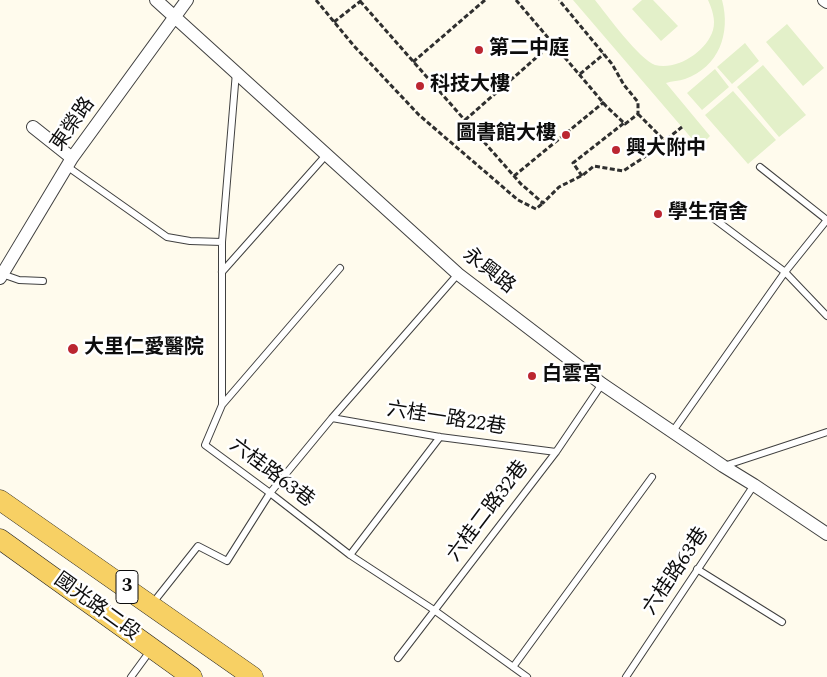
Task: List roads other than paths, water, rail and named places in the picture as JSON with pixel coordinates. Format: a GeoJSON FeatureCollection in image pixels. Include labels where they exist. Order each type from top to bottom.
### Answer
{"type":"FeatureCollection","features":[{"type":"Feature","properties":{"kind":"main road","name":"國光路二段"},"geometry":{"type":"LineString","coordinates":[[0,500],[152,604],[253,677]]}},
{"type":"Feature","properties":{"kind":"main road","name":"國光路二段"},"geometry":{"type":"LineString","coordinates":[[0,539],[192,677]]}},
{"type":"Feature","properties":{"kind":"street","name":"永興路"},"geometry":{"type":"LineString","coordinates":[[156,0],[458,274],[602,384],[827,534]]}},
{"type":"Feature","properties":{"kind":"street","name":"東榮路"},"geometry":{"type":"LineString","coordinates":[[1,276],[70,162],[187,0]]}},
{"type":"Feature","properties":{"kind":"street"},"geometry":{"type":"LineString","coordinates":[[33,126],[70,162]]}},
{"type":"Feature","properties":{"kind":"lane","name":"六桂路63巷"},"geometry":{"type":"LineString","coordinates":[[236,71],[222,242],[222,405],[205,445],[350,555],[434,610],[527,677]]}},
{"type":"Feature","properties":{"kind":"lane"},"geometry":{"type":"LineString","coordinates":[[222,272],[327,154]]}},
{"type":"Feature","properties":{"kind":"lane"},"geometry":{"type":"LineString","coordinates":[[70,162],[167,237],[190,241],[222,242]]}},
{"type":"Feature","properties":{"kind":"lane"},"geometry":{"type":"LineString","coordinates":[[673,432],[785,272],[827,220],[760,167]]}},
{"type":"Feature","properties":{"kind":"lane"},"geometry":{"type":"LineString","coordinates":[[713,218],[785,272],[827,316]]}},
{"type":"Feature","properties":{"kind":"lane"},"geometry":{"type":"LineString","coordinates":[[222,405],[340,268]]}},
{"type":"Feature","properties":{"kind":"lane"},"geometry":{"type":"LineString","coordinates":[[152,604],[198,546],[227,560],[270,493],[332,418],[458,274]]}},
{"type":"Feature","properties":{"kind":"lane"},"geometry":{"type":"LineString","coordinates":[[1,276],[43,282]]}},
{"type":"Feature","properties":{"kind":"lane","name":"六桂二路32巷"},"geometry":{"type":"LineString","coordinates":[[398,658],[556,452],[602,384]]}},
{"type":"Feature","properties":{"kind":"lane","name":"六桂一路22巷"},"geometry":{"type":"LineString","coordinates":[[332,418],[440,437],[556,452]]}},
{"type":"Feature","properties":{"kind":"lane"},"geometry":{"type":"LineString","coordinates":[[723,466],[827,432]]}},
{"type":"Feature","properties":{"kind":"lane"},"geometry":{"type":"LineString","coordinates":[[350,555],[440,437]]}},
{"type":"Feature","properties":{"kind":"lane"},"geometry":{"type":"LineString","coordinates":[[513,667],[652,477]]}},
{"type":"Feature","properties":{"kind":"lane","name":"六桂路63巷"},"geometry":{"type":"LineString","coordinates":[[626,677],[754,485]]}},
{"type":"Feature","properties":{"kind":"lane"},"geometry":{"type":"LineString","coordinates":[[697,569],[782,622]]}},
{"type":"Feature","properties":{"kind":"lane"},"geometry":{"type":"LineString","coordinates":[[131,677],[152,648]]}},
{"type":"Feature","properties":{"kind":"place","name":"第二中庭"},"geometry":{"type":"Point","coordinates":[479,50]}},
{"type":"Feature","properties":{"kind":"place","name":"科技大樓"},"geometry":{"type":"Point","coordinates":[420,86]}},
{"type":"Feature","properties":{"kind":"place","name":"圖書館大樓"},"geometry":{"type":"Point","coordinates":[566,135]}},
{"type":"Feature","properties":{"kind":"place","name":"興大附中"},"geometry":{"type":"Point","coordinates":[616,150]}},
{"type":"Feature","properties":{"kind":"place","name":"學生宿舍"},"geometry":{"type":"Point","coordinates":[658,214]}},
{"type":"Feature","properties":{"kind":"place","name":"大里仁愛醫院"},"geometry":{"type":"Point","coordinates":[73,349]}},
{"type":"Feature","properties":{"kind":"place","name":"白雲宮"},"geometry":{"type":"Point","coordinates":[532,376]}}]}
